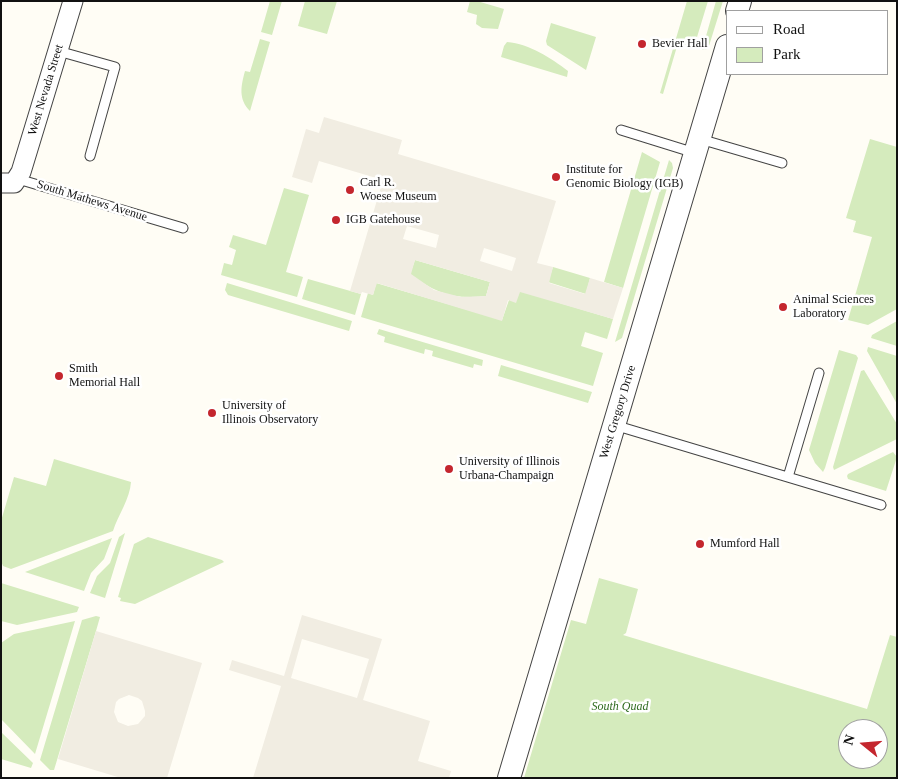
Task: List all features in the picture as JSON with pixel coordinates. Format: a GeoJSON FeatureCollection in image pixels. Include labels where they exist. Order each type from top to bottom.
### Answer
{"type":"FeatureCollection","features":[{"type":"Feature","properties":{"kind":"street","name":"West Nevada Street"},"geometry":{"type":"LineString","coordinates":[[6,183],[58,51],[72,1]]}},
{"type":"Feature","properties":{"kind":"street","name":"West Gregory Drive"},"geometry":{"type":"LineString","coordinates":[[509,778],[726,49]]}},
{"type":"Feature","properties":{"kind":"lane"},"geometry":{"type":"LineString","coordinates":[[58,51],[115,68],[90,156]]}},
{"type":"Feature","properties":{"kind":"lane"},"geometry":{"type":"LineString","coordinates":[[621,130],[782,163]]}},
{"type":"Feature","properties":{"kind":"lane","name":"South Mathews Avenue"},"geometry":{"type":"LineString","coordinates":[[6,183],[183,228]]}},
{"type":"Feature","properties":{"kind":"lane"},"geometry":{"type":"LineString","coordinates":[[788,478],[819,373]]}},
{"type":"Feature","properties":{"kind":"lane"},"geometry":{"type":"LineString","coordinates":[[614,425],[881,505]]}},
{"type":"Feature","properties":{"kind":"green space"},"geometry":{"type":"Polygon","coordinates":[[[270,1],[282,1],[272,35],[261,32],[270,1]]]}},
{"type":"Feature","properties":{"kind":"green space"},"geometry":{"type":"Polygon","coordinates":[[[305,1],[337,1],[327,34],[298,26],[305,1]]]}},
{"type":"Feature","properties":{"kind":"green space"},"geometry":{"type":"Polygon","coordinates":[[[470,1],[477,1],[504,9],[498,29],[482,28],[476,24],[477,15],[467,12],[470,1]]]}},
{"type":"Feature","properties":{"kind":"green space"},"geometry":{"type":"Polygon","coordinates":[[[687,1],[708,1],[694,47],[678,43],[663,94],[660,93],[687,1]]]}},
{"type":"Feature","properties":{"kind":"green space"},"geometry":{"type":"Polygon","coordinates":[[[716,1],[723,1],[708,49],[702,50],[716,1]]]}},
{"type":"Feature","properties":{"kind":"green space"},"geometry":{"type":"Polygon","coordinates":[[[551,23],[596,37],[586,70],[547,45],[546,41],[551,23]]]}},
{"type":"Feature","properties":{"kind":"green space"},"geometry":{"type":"Polygon","coordinates":[[[260,39],[270,42],[250,111],[242,97],[242,87],[245,71],[250,72],[260,39]]]}},
{"type":"Feature","properties":{"kind":"green space"},"geometry":{"type":"Polygon","coordinates":[[[507,42],[532,49],[547,57],[568,71],[567,77],[501,57],[507,42]]]}},
{"type":"Feature","properties":{"kind":"green space"},"geometry":{"type":"Polygon","coordinates":[[[870,139],[897,147],[897,309],[868,325],[848,320],[872,237],[853,232],[856,221],[846,218],[870,139]]]}},
{"type":"Feature","properties":{"kind":"green space"},"geometry":{"type":"Polygon","coordinates":[[[642,152],[660,162],[623,288],[604,282],[642,152]]]}},
{"type":"Feature","properties":{"kind":"green space"},"geometry":{"type":"Polygon","coordinates":[[[669,160],[673,168],[622,338],[615,342],[669,160]]]}},
{"type":"Feature","properties":{"kind":"green space"},"geometry":{"type":"Polygon","coordinates":[[[284,188],[309,195],[286,272],[303,277],[297,297],[221,275],[224,263],[232,265],[236,250],[229,247],[233,235],[266,245],[284,188]]]}},
{"type":"Feature","properties":{"kind":"green space"},"geometry":{"type":"Polygon","coordinates":[[[415,260],[490,282],[486,296],[455,296],[428,286],[410,274],[415,260]]]}},
{"type":"Feature","properties":{"kind":"green space"},"geometry":{"type":"Polygon","coordinates":[[[553,267],[590,278],[586,294],[548,282],[553,267]]]}},
{"type":"Feature","properties":{"kind":"green space"},"geometry":{"type":"Polygon","coordinates":[[[308,279],[361,294],[355,315],[302,299],[308,279]]]}},
{"type":"Feature","properties":{"kind":"green space"},"geometry":{"type":"Polygon","coordinates":[[[227,283],[352,321],[349,331],[228,295],[225,290],[227,283]]]}},
{"type":"Feature","properties":{"kind":"green space"},"geometry":{"type":"Polygon","coordinates":[[[376,283],[502,320],[509,300],[520,291],[613,319],[607,339],[585,332],[581,346],[603,353],[593,386],[361,317],[368,293],[373,295],[376,283]]]}},
{"type":"Feature","properties":{"kind":"green space"},"geometry":{"type":"Polygon","coordinates":[[[897,321],[897,346],[871,338],[872,335],[897,321]]]}},
{"type":"Feature","properties":{"kind":"green space"},"geometry":{"type":"Polygon","coordinates":[[[379,329],[483,360],[482,366],[474,364],[473,368],[432,356],[433,351],[425,349],[424,354],[384,342],[385,337],[377,334],[379,329]]]}},
{"type":"Feature","properties":{"kind":"green space"},"geometry":{"type":"Polygon","coordinates":[[[868,347],[897,356],[897,404],[867,351],[868,347]]]}},
{"type":"Feature","properties":{"kind":"green space"},"geometry":{"type":"Polygon","coordinates":[[[839,350],[856,355],[858,358],[823,472],[815,463],[809,450],[839,350]]]}},
{"type":"Feature","properties":{"kind":"green space"},"geometry":{"type":"Polygon","coordinates":[[[501,365],[592,392],[588,403],[498,376],[501,365]]]}},
{"type":"Feature","properties":{"kind":"green space"},"geometry":{"type":"Polygon","coordinates":[[[864,370],[897,424],[897,439],[834,470],[833,467],[861,371],[864,370]]]}},
{"type":"Feature","properties":{"kind":"green space"},"geometry":{"type":"Polygon","coordinates":[[[893,452],[897,457],[886,491],[848,479],[848,474],[893,452]]]}},
{"type":"Feature","properties":{"kind":"green space"},"geometry":{"type":"Polygon","coordinates":[[[54,459],[131,482],[128,495],[113,531],[11,569],[3,566],[1,561],[1,521],[14,477],[46,486],[54,459]]]}},
{"type":"Feature","properties":{"kind":"green space"},"geometry":{"type":"Polygon","coordinates":[[[125,533],[105,598],[90,593],[97,576],[110,563],[119,537],[125,533]]]}},
{"type":"Feature","properties":{"kind":"green space"},"geometry":{"type":"Polygon","coordinates":[[[148,537],[224,562],[135,604],[120,601],[121,598],[118,597],[134,544],[148,537]]]}},
{"type":"Feature","properties":{"kind":"green space"},"geometry":{"type":"Polygon","coordinates":[[[112,538],[104,559],[91,573],[84,591],[25,572],[112,538]]]}},
{"type":"Feature","properties":{"kind":"green space","name":"South Quad"},"geometry":{"type":"Polygon","coordinates":[[[599,578],[638,589],[626,633],[623,635],[867,709],[890,635],[897,637],[897,778],[524,778],[571,620],[586,624],[599,578]]]}},
{"type":"Feature","properties":{"kind":"green space"},"geometry":{"type":"Polygon","coordinates":[[[1,583],[79,607],[77,612],[17,625],[1,621],[1,583]]]}},
{"type":"Feature","properties":{"kind":"green space"},"geometry":{"type":"Polygon","coordinates":[[[96,616],[100,617],[96,631],[54,770],[50,770],[40,760],[82,620],[96,616]]]}},
{"type":"Feature","properties":{"kind":"green space"},"geometry":{"type":"Polygon","coordinates":[[[75,621],[35,754],[1,719],[1,643],[14,634],[75,621]]]}},
{"type":"Feature","properties":{"kind":"green space"},"geometry":{"type":"Polygon","coordinates":[[[1,732],[33,763],[31,768],[1,759],[1,732]]]}},
{"type":"Feature","properties":{"kind":"shaded area"},"geometry":{"type":"Polygon","coordinates":[[[324,117],[402,140],[398,154],[556,201],[537,263],[553,267],[549,283],[585,294],[590,278],[623,288],[613,319],[520,292],[516,303],[508,300],[502,321],[377,283],[373,295],[350,291],[383,180],[319,161],[312,183],[292,177],[306,129],[319,133],[324,117]],[[407,226],[403,239],[436,248],[439,235],[407,226]],[[484,248],[480,261],[512,271],[516,258],[484,248]],[[415,260],[411,274],[434,290],[461,297],[486,296],[490,282],[415,260]]]}},
{"type":"Feature","properties":{"kind":"shaded area"},"geometry":{"type":"Polygon","coordinates":[[[302,615],[382,639],[363,700],[430,721],[418,761],[451,771],[449,778],[253,778],[281,686],[229,670],[232,660],[284,676],[302,615]],[[302,639],[291,678],[357,698],[369,659],[302,639]]]}},
{"type":"Feature","properties":{"kind":"shaded area"},"geometry":{"type":"Polygon","coordinates":[[[96,631],[202,663],[167,778],[121,778],[58,759],[96,631]],[[129,695],[116,702],[114,712],[118,722],[128,726],[138,724],[145,716],[142,701],[129,695]]]}},
{"type":"Feature","properties":{"kind":"place","name":"Bevier Hall"},"geometry":{"type":"Point","coordinates":[642,44]}},
{"type":"Feature","properties":{"kind":"place","name":"Institute for Genomic Biology (IGB)"},"geometry":{"type":"Point","coordinates":[556,177]}},
{"type":"Feature","properties":{"kind":"place","name":"Carl R. Woese Museum"},"geometry":{"type":"Point","coordinates":[350,190]}},
{"type":"Feature","properties":{"kind":"place","name":"IGB Gatehouse"},"geometry":{"type":"Point","coordinates":[336,220]}},
{"type":"Feature","properties":{"kind":"place","name":"Animal Sciences Laboratory"},"geometry":{"type":"Point","coordinates":[783,307]}},
{"type":"Feature","properties":{"kind":"place","name":"Smith Memorial Hall"},"geometry":{"type":"Point","coordinates":[59,376]}},
{"type":"Feature","properties":{"kind":"place","name":"University of Illinois Observatory"},"geometry":{"type":"Point","coordinates":[212,413]}},
{"type":"Feature","properties":{"kind":"place","name":"University of Illinois Urbana-Champaign"},"geometry":{"type":"Point","coordinates":[449,469]}},
{"type":"Feature","properties":{"kind":"place","name":"Mumford Hall"},"geometry":{"type":"Point","coordinates":[700,544]}}]}
